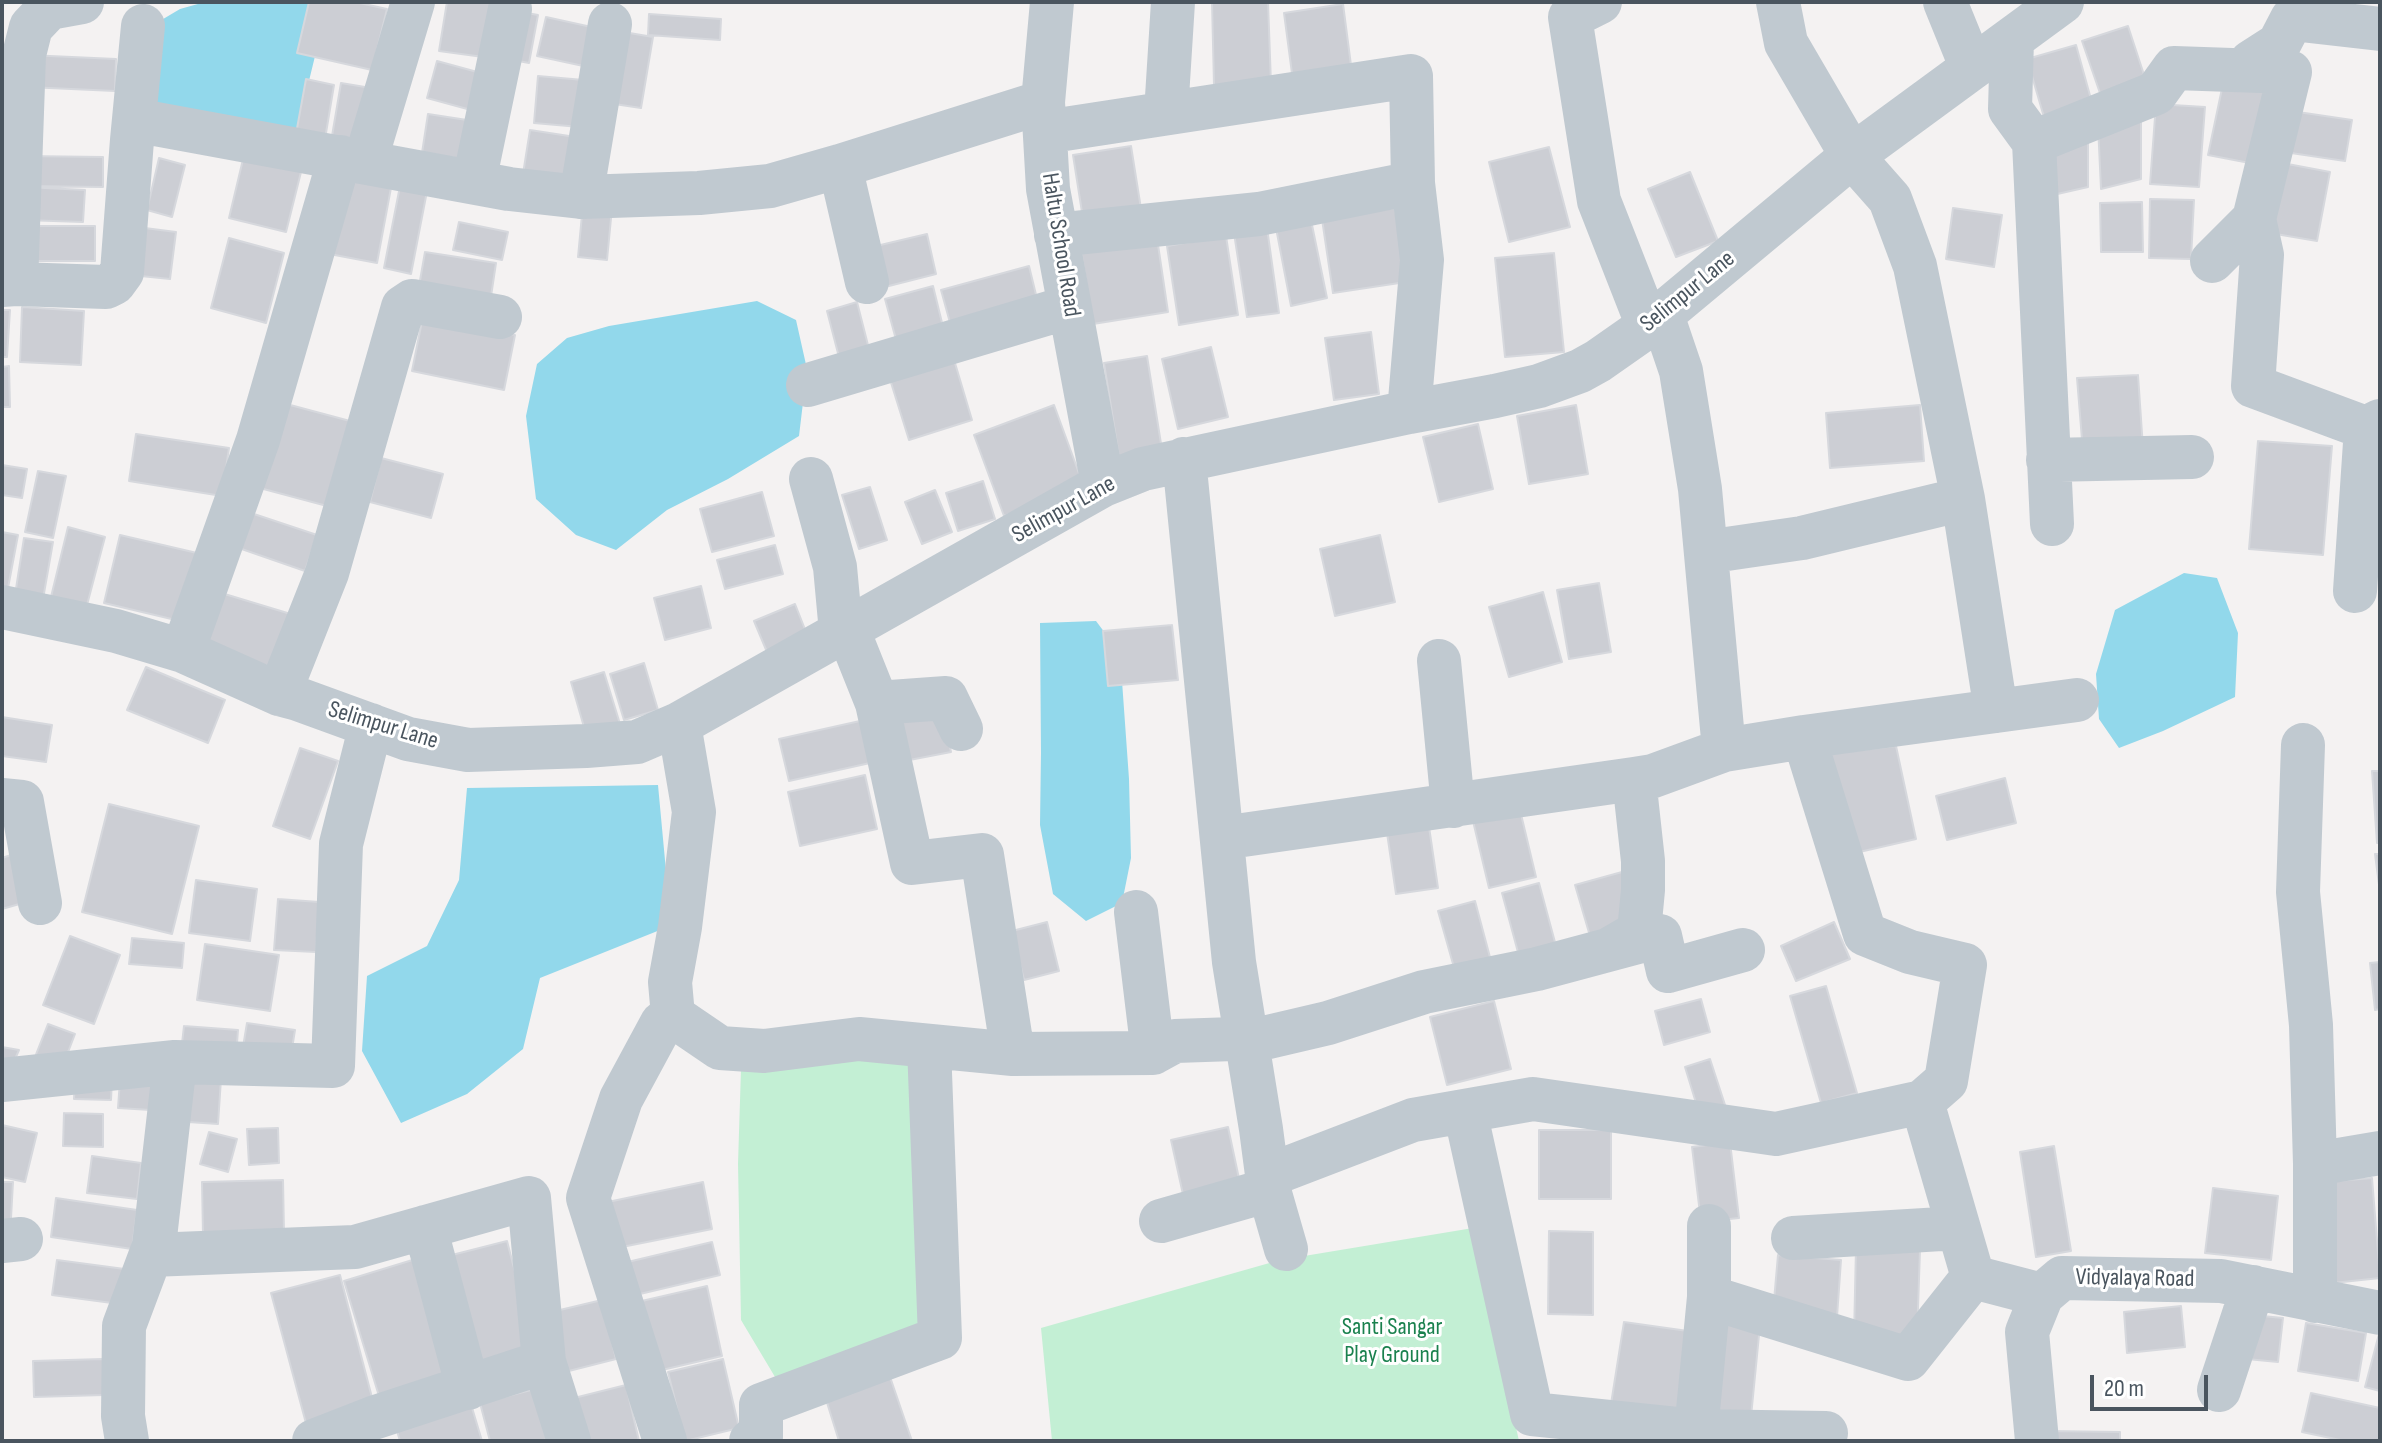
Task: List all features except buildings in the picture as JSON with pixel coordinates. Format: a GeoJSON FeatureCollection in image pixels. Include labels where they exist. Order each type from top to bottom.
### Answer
{"type":"FeatureCollection","features":[{"type":"Feature","properties":{"kind":"street"},"geometry":{"type":"LineString","coordinates":[[19,19],[49,8],[82,2]]}},
{"type":"Feature","properties":{"kind":"street"},"geometry":{"type":"LineString","coordinates":[[183,651],[353,160],[413,2]]}},
{"type":"Feature","properties":{"kind":"street","name":"Haltu School Road"},"geometry":{"type":"LineString","coordinates":[[1052,2],[1044,117],[1048,189],[1103,485]]}},
{"type":"Feature","properties":{"kind":"street"},"geometry":{"type":"LineString","coordinates":[[1166,113],[1173,2]]}},
{"type":"Feature","properties":{"kind":"street"},"geometry":{"type":"LineString","coordinates":[[1600,2],[1570,17],[1599,201],[1681,371],[1700,489],[1724,750]]}},
{"type":"Feature","properties":{"kind":"street"},"geometry":{"type":"LineString","coordinates":[[1778,2],[1786,43],[1852,156],[1890,199],[1915,266],[1963,499],[1996,711]]}},
{"type":"Feature","properties":{"kind":"street"},"geometry":{"type":"LineString","coordinates":[[1945,2],[1971,66]]}},
{"type":"Feature","properties":{"kind":"street","name":"Selimpur Lane"},"geometry":{"type":"LineString","coordinates":[[2,607],[116,631],[183,651],[279,694],[408,739],[468,750],[637,742],[679,724],[1103,485],[1143,469],[1539,386],[1580,371],[1655,321],[1852,156],[2062,2]]}},
{"type":"Feature","properties":{"kind":"street"},"geometry":{"type":"LineString","coordinates":[[474,182],[510,9]]}},
{"type":"Feature","properties":{"kind":"street"},"geometry":{"type":"LineString","coordinates":[[19,19],[31,27],[24,55],[9,284],[106,287],[119,278],[123,264],[143,26]]}},
{"type":"Feature","properties":{"kind":"street"},"geometry":{"type":"LineString","coordinates":[[2290,72],[2251,62],[2279,44],[2292,19],[2380,29]]}},
{"type":"Feature","properties":{"kind":"street"},"geometry":{"type":"LineString","coordinates":[[581,197],[610,24]]}},
{"type":"Feature","properties":{"kind":"street"},"geometry":{"type":"LineString","coordinates":[[2012,40],[2010,109],[2034,142],[2052,524]]}},
{"type":"Feature","properties":{"kind":"street"},"geometry":{"type":"LineString","coordinates":[[2034,142],[2156,93],[2174,68],[2290,72]]}},
{"type":"Feature","properties":{"kind":"street"},"geometry":{"type":"LineString","coordinates":[[2290,72],[2254,219],[2262,255],[2253,386],[2373,425],[2355,591]]}},
{"type":"Feature","properties":{"kind":"street"},"geometry":{"type":"LineString","coordinates":[[134,120],[509,189],[581,197],[699,193],[770,186],[1044,117],[1166,113],[1411,76],[1413,183],[1422,260],[1409,412]]}},
{"type":"Feature","properties":{"kind":"street"},"geometry":{"type":"LineString","coordinates":[[840,166],[867,282]]}},
{"type":"Feature","properties":{"kind":"street"},"geometry":{"type":"LineString","coordinates":[[1056,235],[1259,214],[1413,183]]}},
{"type":"Feature","properties":{"kind":"street"},"geometry":{"type":"LineString","coordinates":[[2212,261],[2254,219]]}},
{"type":"Feature","properties":{"kind":"street"},"geometry":{"type":"LineString","coordinates":[[279,694],[327,573],[403,307],[412,301],[500,317]]}},
{"type":"Feature","properties":{"kind":"street"},"geometry":{"type":"LineString","coordinates":[[808,385],[1069,307]]}},
{"type":"Feature","properties":{"kind":"street"},"geometry":{"type":"LineString","coordinates":[[2048,460],[2192,457]]}},
{"type":"Feature","properties":{"kind":"street"},"geometry":{"type":"LineString","coordinates":[[1184,459],[1234,962],[1268,1183],[1286,1249]]}},
{"type":"Feature","properties":{"kind":"street"},"geometry":{"type":"LineString","coordinates":[[811,479],[835,567],[844,630],[877,703],[912,863],[982,855],[1013,1054]]}},
{"type":"Feature","properties":{"kind":"street"},"geometry":{"type":"LineString","coordinates":[[1706,552],[1802,538],[1963,499]]}},
{"type":"Feature","properties":{"kind":"street"},"geometry":{"type":"LineString","coordinates":[[1439,661],[1453,806]]}},
{"type":"Feature","properties":{"kind":"street"},"geometry":{"type":"LineString","coordinates":[[877,703],[946,698],[961,729]]}},
{"type":"Feature","properties":{"kind":"street"},"geometry":{"type":"LineString","coordinates":[[1222,838],[1653,776],[1724,750],[2077,700]]}},
{"type":"Feature","properties":{"kind":"street"},"geometry":{"type":"LineString","coordinates":[[673,1016],[670,982],[694,812],[679,724]]}},
{"type":"Feature","properties":{"kind":"street"},"geometry":{"type":"LineString","coordinates":[[2,1080],[175,1062],[333,1066],[341,844],[371,725]]}},
{"type":"Feature","properties":{"kind":"street"},"geometry":{"type":"LineString","coordinates":[[1161,1221],[1268,1183],[1413,1120],[1533,1099],[1776,1134],[1922,1102],[1946,1081],[1965,965],[1910,952],[1865,934],[1804,737]]}},
{"type":"Feature","properties":{"kind":"street"},"geometry":{"type":"LineString","coordinates":[[2303,745],[2298,892],[2311,1025],[2315,1301]]}},
{"type":"Feature","properties":{"kind":"street"},"geometry":{"type":"LineString","coordinates":[[1606,951],[1639,932],[1643,861],[1634,779]]}},
{"type":"Feature","properties":{"kind":"street"},"geometry":{"type":"LineString","coordinates":[[2,800],[22,802],[40,903]]}},
{"type":"Feature","properties":{"kind":"street"},"geometry":{"type":"LineString","coordinates":[[1136,912],[1153,1053]]}},
{"type":"Feature","properties":{"kind":"street"},"geometry":{"type":"LineString","coordinates":[[673,1016],[720,1048],[764,1051],[859,1039],[1013,1054],[1153,1053],[1175,1041],[1264,1038],[1328,1023],[1424,992],[1537,969],[1660,936],[1668,971],[1743,950]]}},
{"type":"Feature","properties":{"kind":"street"},"geometry":{"type":"LineString","coordinates":[[665,1441],[588,1198],[621,1099],[662,1023],[673,1016]]}},
{"type":"Feature","properties":{"kind":"street"},"geometry":{"type":"LineString","coordinates":[[751,1441],[761,1437],[761,1405],[940,1338],[929,1046]]}},
{"type":"Feature","properties":{"kind":"street"},"geometry":{"type":"LineString","coordinates":[[127,1441],[123,1416],[124,1326],[154,1246],[175,1062]]}},
{"type":"Feature","properties":{"kind":"street"},"geometry":{"type":"LineString","coordinates":[[1922,1102],[1973,1277]]}},
{"type":"Feature","properties":{"kind":"street"},"geometry":{"type":"LineString","coordinates":[[1465,1111],[1532,1414],[1696,1431],[1826,1433],[1824,1441]]}},
{"type":"Feature","properties":{"kind":"street"},"geometry":{"type":"LineString","coordinates":[[2315,1164],[2380,1153]]}},
{"type":"Feature","properties":{"kind":"street"},"geometry":{"type":"LineString","coordinates":[[151,1255],[355,1247],[529,1198],[544,1362],[569,1441]]}},
{"type":"Feature","properties":{"kind":"street"},"geometry":{"type":"LineString","coordinates":[[1696,1431],[1709,1297],[1709,1226]]}},
{"type":"Feature","properties":{"kind":"street"},"geometry":{"type":"LineString","coordinates":[[425,1227],[468,1388]]}},
{"type":"Feature","properties":{"kind":"street"},"geometry":{"type":"LineString","coordinates":[[1793,1238],[1958,1228]]}},
{"type":"Feature","properties":{"kind":"street"},"geometry":{"type":"LineString","coordinates":[[1709,1297],[1908,1359],[1973,1277]]}},
{"type":"Feature","properties":{"kind":"street"},"geometry":{"type":"LineString","coordinates":[[1973,1277],[2042,1295]]}},
{"type":"Feature","properties":{"kind":"street","name":"Vidyalaya Road"},"geometry":{"type":"LineString","coordinates":[[2037,1441],[2027,1332],[2042,1295],[2062,1278],[2221,1281],[2380,1313]]}},
{"type":"Feature","properties":{"kind":"street"},"geometry":{"type":"LineString","coordinates":[[2219,1390],[2253,1287]]}},
{"type":"Feature","properties":{"kind":"street"},"geometry":{"type":"LineString","coordinates":[[314,1441],[373,1418],[544,1362]]}},
{"type":"Feature","properties":{"kind":"green space"},"geometry":{"type":"Polygon","coordinates":[[[918,1054],[932,1326],[781,1387],[741,1320],[738,1164],[741,1069],[918,1054]]]}},
{"type":"Feature","properties":{"kind":"green space","name":"Santi Sangar Play Ground"},"geometry":{"type":"Polygon","coordinates":[[[1473,1228],[1519,1441],[1052,1441],[1041,1328],[1280,1260],[1473,1228]]]}},
{"type":"Feature","properties":{"kind":"water"},"geometry":{"type":"Polygon","coordinates":[[[205,2],[328,3],[296,134],[144,103],[148,28],[180,9],[205,2]]]}},
{"type":"Feature","properties":{"kind":"water"},"geometry":{"type":"Polygon","coordinates":[[[757,301],[796,320],[807,369],[799,436],[728,479],[667,510],[616,550],[576,535],[536,499],[526,416],[537,364],[567,338],[609,326],[757,301]]]}},
{"type":"Feature","properties":{"kind":"water"},"geometry":{"type":"Polygon","coordinates":[[[2184,573],[2217,578],[2238,633],[2235,697],[2119,748],[2099,719],[2096,674],[2115,610],[2184,573]]]}},
{"type":"Feature","properties":{"kind":"water"},"geometry":{"type":"Polygon","coordinates":[[[1096,621],[1120,653],[1131,858],[1122,903],[1086,921],[1053,894],[1040,825],[1040,623],[1096,621]]]}},
{"type":"Feature","properties":{"kind":"water"},"geometry":{"type":"Polygon","coordinates":[[[658,785],[666,871],[660,930],[540,978],[523,1049],[467,1094],[401,1123],[362,1051],[367,976],[427,946],[459,880],[467,788],[658,785]]]}}]}
